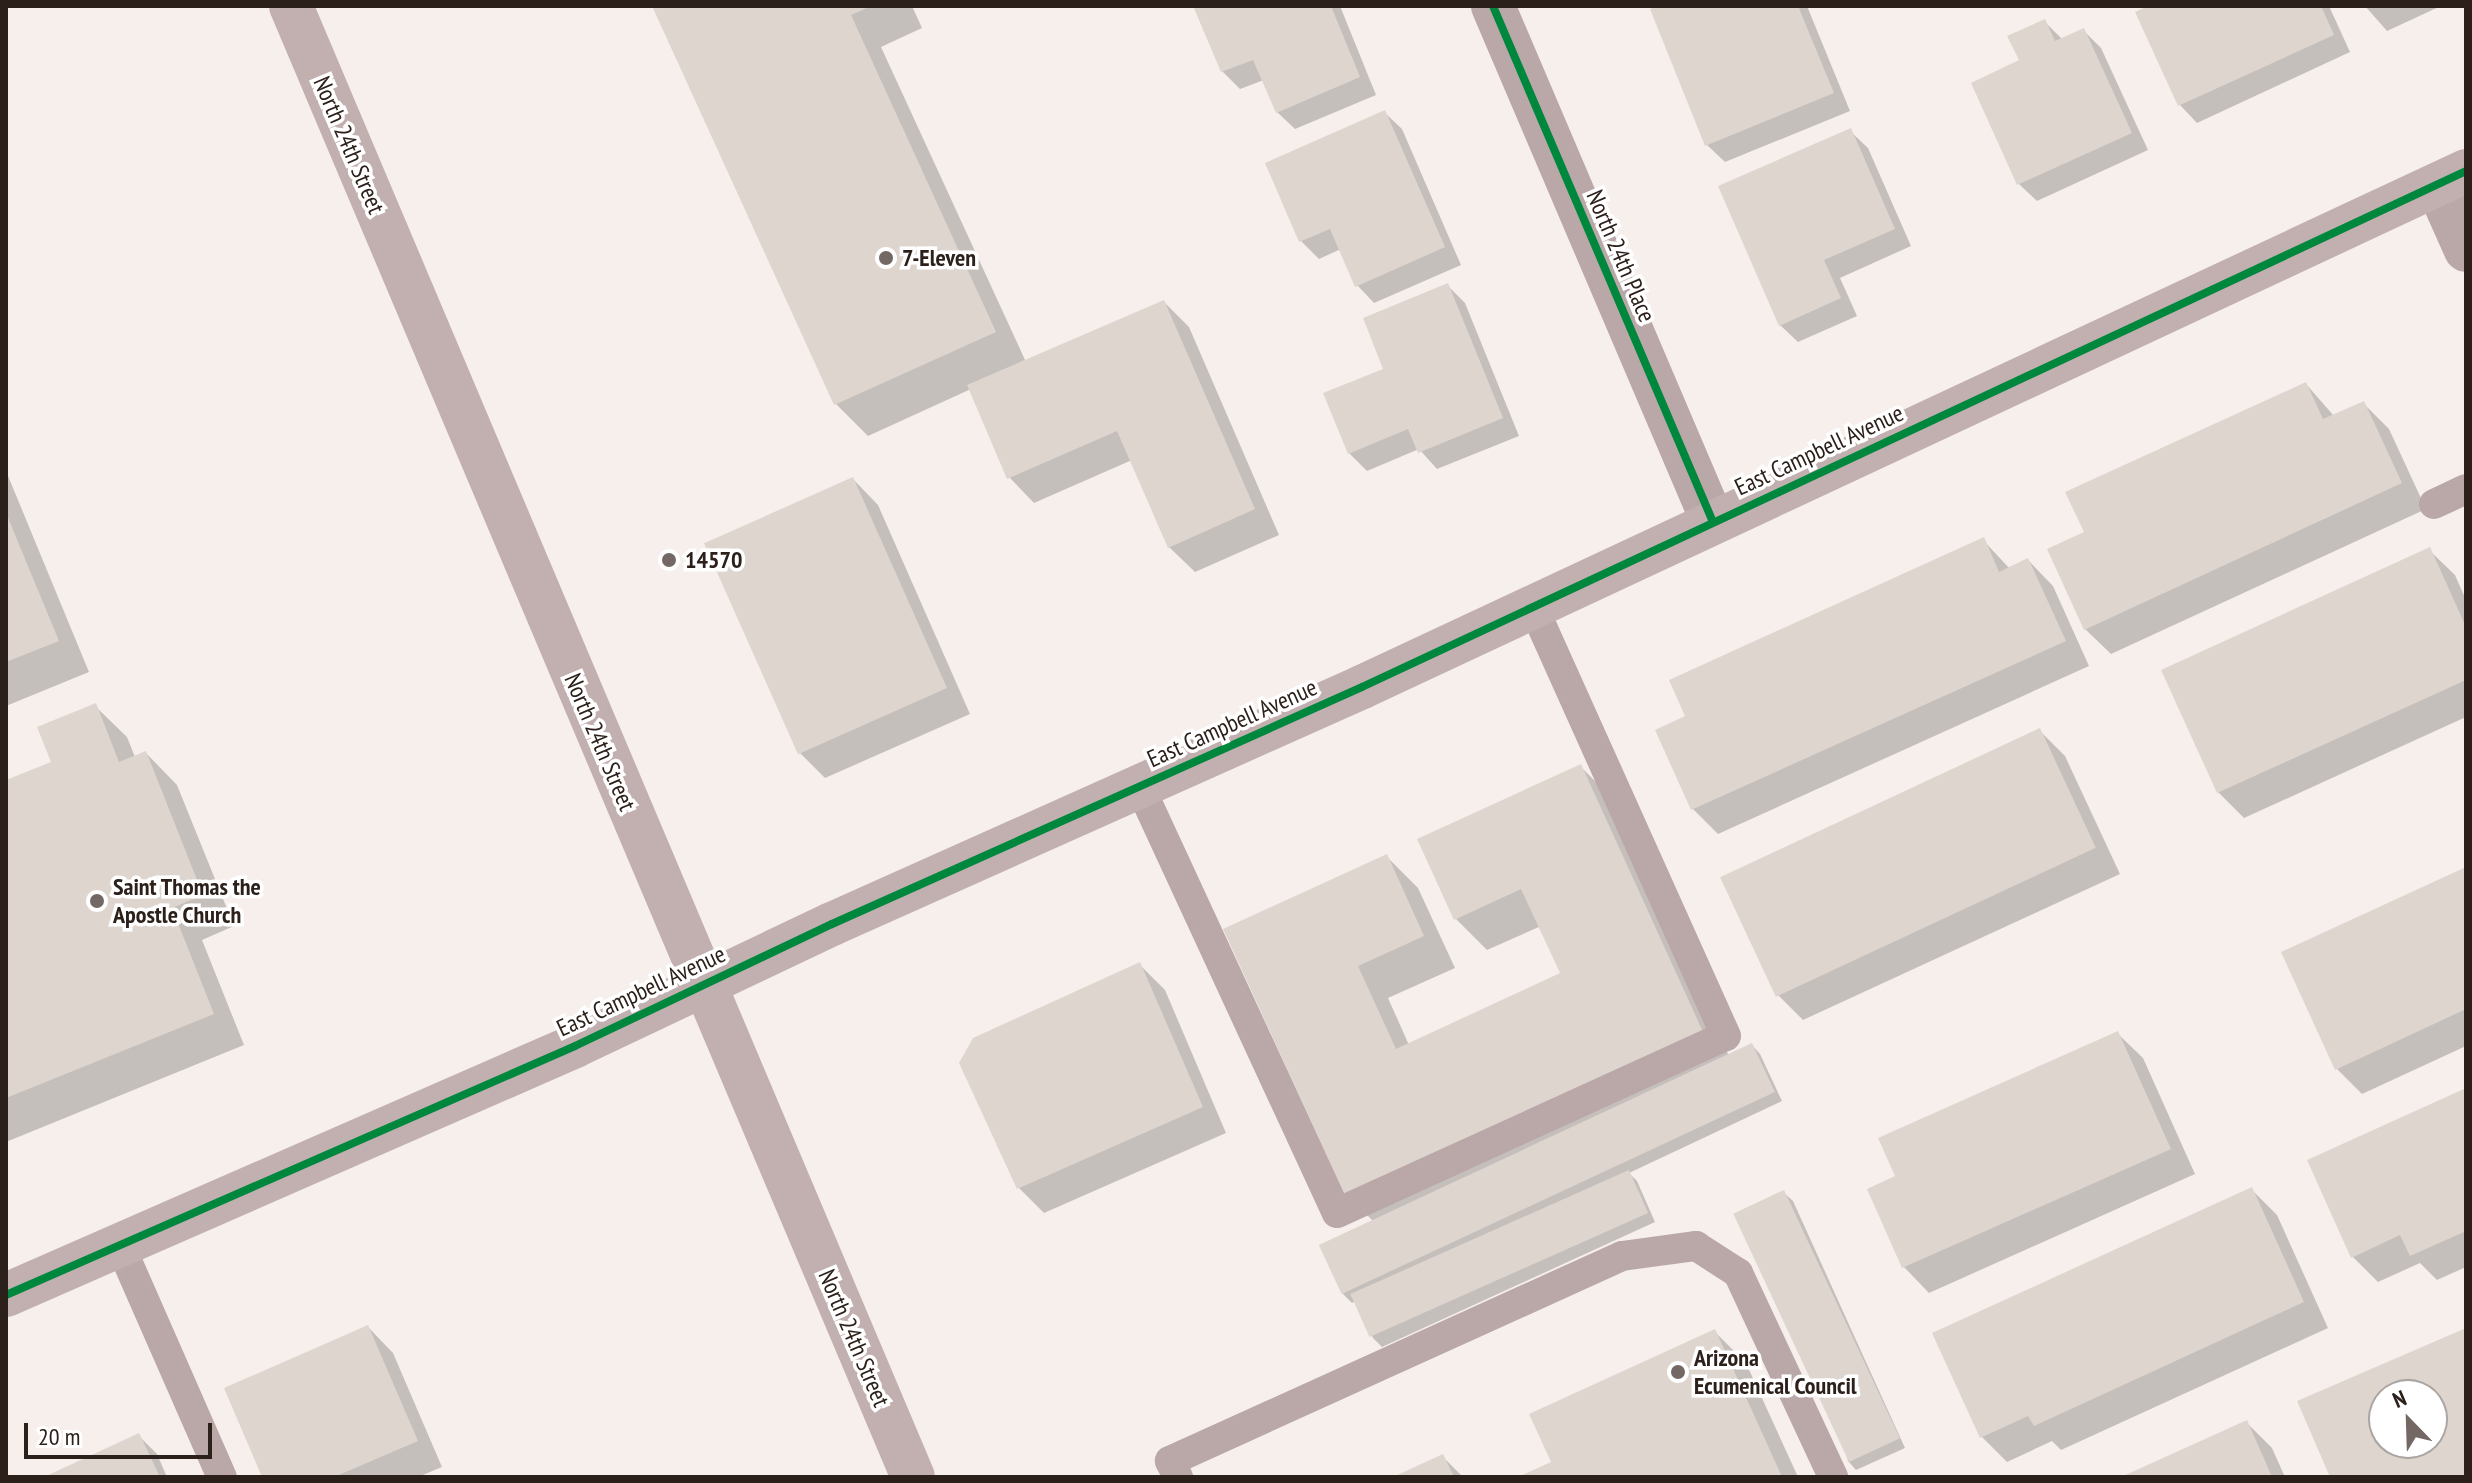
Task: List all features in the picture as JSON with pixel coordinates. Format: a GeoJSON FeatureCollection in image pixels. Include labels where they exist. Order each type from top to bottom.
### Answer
{"type":"FeatureCollection","features":[{"type":"Feature","properties":{"kind":"street","name":"North 24th Street"},"geometry":{"type":"LineString","coordinates":[[291,6],[657,879],[913,1477]]}},
{"type":"Feature","properties":{"kind":"street","name":"North 24th Place"},"geometry":{"type":"LineString","coordinates":[[1493,6],[1713,522]]}},
{"type":"Feature","properties":{"kind":"street","name":"East Campbell Avenue"},"geometry":{"type":"LineString","coordinates":[[6,1295],[575,1046],[704,983],[1533,607],[2452,178]]}},
{"type":"Feature","properties":{"kind":"street"},"geometry":{"type":"LineString","coordinates":[[2452,178],[2466,250]]}},
{"type":"Feature","properties":{"kind":"lane"},"geometry":{"type":"LineString","coordinates":[[2434,504],[2466,489]]}},
{"type":"Feature","properties":{"kind":"lane"},"geometry":{"type":"LineString","coordinates":[[1140,787],[1337,1213],[1726,1036],[1533,607]]}},
{"type":"Feature","properties":{"kind":"lane"},"geometry":{"type":"LineString","coordinates":[[120,1245],[222,1477]]}},
{"type":"Feature","properties":{"kind":"lane"},"geometry":{"type":"LineString","coordinates":[[1178,1477],[1170,1461],[1622,1256],[1696,1246],[1738,1273],[1833,1477]]}},
{"type":"Feature","properties":{"kind":"building"},"geometry":{"type":"Polygon","coordinates":[[[652,6],[871,6],[851,15],[996,332],[834,405],[652,6]]]}},
{"type":"Feature","properties":{"kind":"building"},"geometry":{"type":"Polygon","coordinates":[[[1193,6],[1331,6],[1360,77],[1276,113],[1253,60],[1221,72],[1193,6]]]}},
{"type":"Feature","properties":{"kind":"building"},"geometry":{"type":"Polygon","coordinates":[[[1658,6],[1798,6],[1834,93],[1705,146],[1650,9],[1658,6]]]}},
{"type":"Feature","properties":{"kind":"building"},"geometry":{"type":"Polygon","coordinates":[[[2148,6],[2321,6],[2334,35],[2178,106],[2135,12],[2148,6]]]}},
{"type":"Feature","properties":{"kind":"building"},"geometry":{"type":"Polygon","coordinates":[[[2045,19],[2055,41],[2084,28],[2132,133],[2017,185],[1971,83],[2019,60],[2007,36],[2045,19]]]}},
{"type":"Feature","properties":{"kind":"building"},"geometry":{"type":"Polygon","coordinates":[[[1385,110],[1445,247],[1355,287],[1330,229],[1299,242],[1265,163],[1385,110]]]}},
{"type":"Feature","properties":{"kind":"building"},"geometry":{"type":"Polygon","coordinates":[[[1851,128],[1895,229],[1824,260],[1841,298],[1779,326],[1718,186],[1851,128]]]}},
{"type":"Feature","properties":{"kind":"building"},"geometry":{"type":"Polygon","coordinates":[[[1448,283],[1503,418],[1418,453],[1408,429],[1348,454],[1323,393],[1383,369],[1363,318],[1448,283]]]}},
{"type":"Feature","properties":{"kind":"building"},"geometry":{"type":"Polygon","coordinates":[[[1164,300],[1255,509],[1168,548],[1117,431],[1007,479],[967,385],[1164,300]]]}},
{"type":"Feature","properties":{"kind":"building"},"geometry":{"type":"Polygon","coordinates":[[[2306,382],[2323,419],[2364,401],[2402,483],[2084,630],[2047,549],[2084,532],[2065,492],[2306,382]]]}},
{"type":"Feature","properties":{"kind":"building"},"geometry":{"type":"Polygon","coordinates":[[[853,477],[947,688],[798,754],[704,543],[853,477]]]}},
{"type":"Feature","properties":{"kind":"building"},"geometry":{"type":"Polygon","coordinates":[[[6,513],[59,641],[6,662],[6,513]]]}},
{"type":"Feature","properties":{"kind":"building"},"geometry":{"type":"Polygon","coordinates":[[[1984,537],[1999,572],[2028,558],[2066,641],[1691,810],[1655,730],[1685,716],[1669,680],[1984,537]]]}},
{"type":"Feature","properties":{"kind":"building"},"geometry":{"type":"Polygon","coordinates":[[[2430,547],[2466,627],[2466,680],[2217,793],[2161,670],[2430,547]]]}},
{"type":"Feature","properties":{"kind":"building","name":"Saint Thomas the Apostle Church"},"geometry":{"type":"Polygon","coordinates":[[[96,703],[119,762],[146,751],[203,895],[172,908],[214,1014],[6,1098],[6,780],[51,762],[37,727],[96,703]]]}},
{"type":"Feature","properties":{"kind":"building"},"geometry":{"type":"Polygon","coordinates":[[[2040,728],[2096,848],[1776,997],[1720,877],[2040,728]]]}},
{"type":"Feature","properties":{"kind":"building"},"geometry":{"type":"Polygon","coordinates":[[[1581,764],[1703,1032],[1345,1195],[1223,929],[1387,854],[1424,936],[1358,966],[1396,1049],[1560,973],[1521,889],[1454,920],[1417,839],[1581,764]]]}},
{"type":"Feature","properties":{"kind":"building"},"geometry":{"type":"Polygon","coordinates":[[[2466,867],[2466,1009],[2335,1070],[2281,952],[2466,867]]]}},
{"type":"Feature","properties":{"kind":"building"},"geometry":{"type":"Polygon","coordinates":[[[1140,962],[1203,1107],[1017,1189],[959,1063],[973,1038],[1140,962]]]}},
{"type":"Feature","properties":{"kind":"building"},"geometry":{"type":"Polygon","coordinates":[[[2118,1031],[2171,1149],[1902,1268],[1867,1189],[1895,1176],[1878,1138],[2118,1031]]]}},
{"type":"Feature","properties":{"kind":"building"},"geometry":{"type":"Polygon","coordinates":[[[1752,1043],[1775,1092],[1342,1294],[1319,1245],[1752,1043]]]}},
{"type":"Feature","properties":{"kind":"building"},"geometry":{"type":"Polygon","coordinates":[[[2466,1088],[2466,1231],[2410,1256],[2400,1235],[2351,1258],[2307,1160],[2466,1088]]]}},
{"type":"Feature","properties":{"kind":"building"},"geometry":{"type":"Polygon","coordinates":[[[1629,1170],[1648,1213],[1369,1337],[1350,1294],[1629,1170]]]}},
{"type":"Feature","properties":{"kind":"building"},"geometry":{"type":"Polygon","coordinates":[[[2252,1187],[2304,1302],[2034,1426],[2028,1416],[1980,1438],[1932,1333],[2252,1187]]]}},
{"type":"Feature","properties":{"kind":"building"},"geometry":{"type":"Polygon","coordinates":[[[1784,1190],[1900,1438],[1849,1462],[1733,1214],[1784,1190]]]}},
{"type":"Feature","properties":{"kind":"building"},"geometry":{"type":"Polygon","coordinates":[[[368,1325],[418,1441],[334,1477],[262,1477],[224,1388],[368,1325]]]}},
{"type":"Feature","properties":{"kind":"building"},"geometry":{"type":"Polygon","coordinates":[[[2466,1328],[2466,1477],[2330,1477],[2297,1401],[2466,1328]]]}},
{"type":"Feature","properties":{"kind":"building","name":"Arizona Ecumenical Council"},"geometry":{"type":"Polygon","coordinates":[[[1715,1329],[1782,1477],[1518,1477],[1551,1462],[1529,1414],[1715,1329]]]}},
{"type":"Feature","properties":{"kind":"building"},"geometry":{"type":"Polygon","coordinates":[[[2247,1420],[2272,1477],[2121,1477],[2247,1420]]]}},
{"type":"Feature","properties":{"kind":"building"},"geometry":{"type":"Polygon","coordinates":[[[139,1433],[160,1477],[44,1477],[139,1433]]]}},
{"type":"Feature","properties":{"kind":"building"},"geometry":{"type":"Polygon","coordinates":[[[1443,1454],[1454,1477],[1393,1477],[1443,1454]]]}},
{"type":"Feature","properties":{"kind":"cycle path"},"geometry":{"type":"LineString","coordinates":[[1493,6],[1713,522]]}},
{"type":"Feature","properties":{"kind":"cycle path"},"geometry":{"type":"LineString","coordinates":[[6,1295],[575,1046],[832,924],[1362,687],[2466,171]]}},
{"type":"Feature","properties":{"kind":"place","name":"7-Eleven"},"geometry":{"type":"Point","coordinates":[886,258]}},
{"type":"Feature","properties":{"kind":"place","name":"14570"},"geometry":{"type":"Point","coordinates":[669,560]}},
{"type":"Feature","properties":{"kind":"place","name":"Saint Thomas the Apostle Church"},"geometry":{"type":"Point","coordinates":[97,901]}},
{"type":"Feature","properties":{"kind":"place","name":"Arizona Ecumenical Council"},"geometry":{"type":"Point","coordinates":[1678,1372]}}]}
